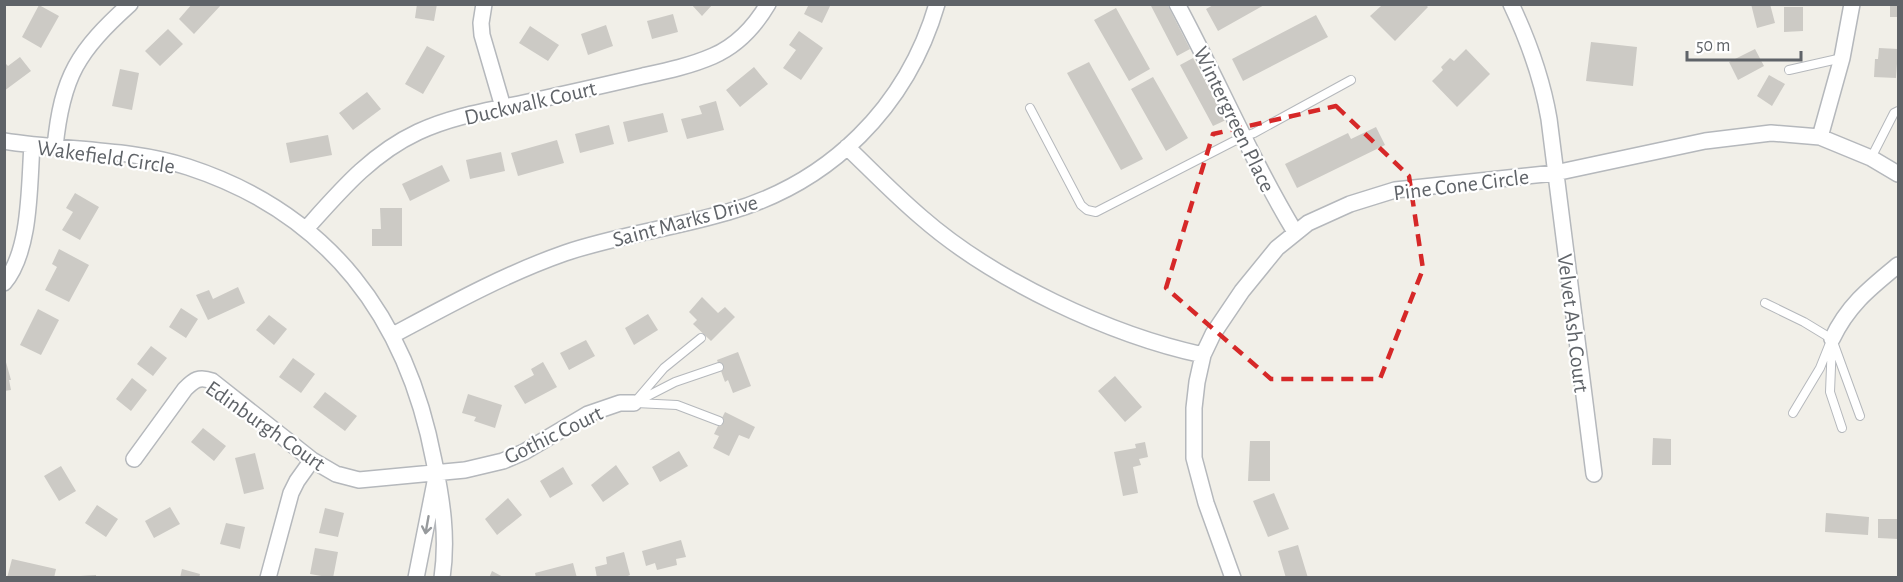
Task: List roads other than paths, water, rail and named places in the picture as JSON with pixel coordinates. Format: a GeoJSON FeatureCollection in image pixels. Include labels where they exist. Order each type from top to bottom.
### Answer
{"type":"FeatureCollection","features":[{"type":"Feature","properties":{"kind":"street"},"geometry":{"type":"LineString","coordinates":[[55,147],[63,96],[80,58],[99,32],[130,4]]}},
{"type":"Feature","properties":{"kind":"street"},"geometry":{"type":"LineString","coordinates":[[484,4],[482,35],[503,107]]}},
{"type":"Feature","properties":{"kind":"street","name":"Duckwalk Court"},"geometry":{"type":"LineString","coordinates":[[306,229],[354,176],[384,150],[420,131],[451,120],[681,67],[714,56],[737,41],[753,26],[768,4]]}},
{"type":"Feature","properties":{"kind":"street","name":"Saint Marks Drive"},"geometry":{"type":"LineString","coordinates":[[393,335],[497,280],[565,253],[708,218],[757,202],[811,173],[848,147],[883,112],[918,55],[937,4]]}},
{"type":"Feature","properties":{"kind":"street","name":"Wintergreen Place"},"geometry":{"type":"LineString","coordinates":[[1177,4],[1270,192],[1295,232]]}},
{"type":"Feature","properties":{"kind":"street","name":"Velvet Ash Court"},"geometry":{"type":"LineString","coordinates":[[1511,4],[1541,79],[1549,119],[1594,474]]}},
{"type":"Feature","properties":{"kind":"street"},"geometry":{"type":"LineString","coordinates":[[1820,137],[1842,58],[1852,4]]}},
{"type":"Feature","properties":{"kind":"street","name":"Pine Cone Circle"},"geometry":{"type":"LineString","coordinates":[[1233,578],[1206,503],[1194,458],[1194,408],[1197,382],[1203,355],[1213,334],[1253,276],[1277,248],[1308,223],[1350,204],[1395,190],[1555,173],[1705,141],[1746,135],[1795,134],[1820,137],[1871,158],[1899,174]]}},
{"type":"Feature","properties":{"kind":"street","name":"Wakefield Circle"},"geometry":{"type":"LineString","coordinates":[[4,141],[32,146],[134,155],[187,167],[253,195],[306,229],[326,247],[351,274],[393,335],[421,402],[445,531],[442,578]]}},
{"type":"Feature","properties":{"kind":"street"},"geometry":{"type":"LineString","coordinates":[[4,284],[21,250],[32,146]]}},
{"type":"Feature","properties":{"kind":"street"},"geometry":{"type":"LineString","coordinates":[[848,147],[921,218],[964,251],[1000,273],[1095,321],[1176,349],[1203,355]]}},
{"type":"Feature","properties":{"kind":"street"},"geometry":{"type":"LineString","coordinates":[[1832,339],[1839,323],[1857,299],[1899,265]]}},
{"type":"Feature","properties":{"kind":"street","name":"Edinburgh Court"},"geometry":{"type":"LineString","coordinates":[[134,459],[185,389],[199,378],[213,381],[312,460],[336,474],[358,480],[436,473]]}},
{"type":"Feature","properties":{"kind":"street","name":"Gothic Court"},"geometry":{"type":"LineString","coordinates":[[436,473],[465,470],[503,461],[524,452],[588,414],[620,403],[634,403]]}},
{"type":"Feature","properties":{"kind":"street"},"geometry":{"type":"LineString","coordinates":[[268,578],[291,493],[312,460]]}},
{"type":"Feature","properties":{"kind":"street","name":"Wakefield Circle"},"geometry":{"type":"LineString","coordinates":[[416,578],[436,473]]}},
{"type":"Feature","properties":{"kind":"lane"},"geometry":{"type":"LineString","coordinates":[[1789,70],[1842,58]]}},
{"type":"Feature","properties":{"kind":"lane"},"geometry":{"type":"LineString","coordinates":[[1030,108],[1082,205],[1087,210],[1096,212],[1254,133],[1351,80]]}},
{"type":"Feature","properties":{"kind":"lane"},"geometry":{"type":"LineString","coordinates":[[1871,158],[1894,113],[1899,111]]}},
{"type":"Feature","properties":{"kind":"lane"},"geometry":{"type":"LineString","coordinates":[[1765,303],[1832,339],[1860,416]]}},
{"type":"Feature","properties":{"kind":"lane"},"geometry":{"type":"LineString","coordinates":[[634,403],[664,368],[701,338]]}},
{"type":"Feature","properties":{"kind":"lane"},"geometry":{"type":"LineString","coordinates":[[1793,413],[1820,368],[1832,339]]}},
{"type":"Feature","properties":{"kind":"lane"},"geometry":{"type":"LineString","coordinates":[[1832,339],[1830,392],[1842,428]]}},
{"type":"Feature","properties":{"kind":"lane"},"geometry":{"type":"LineString","coordinates":[[634,403],[675,382],[719,367]]}},
{"type":"Feature","properties":{"kind":"lane"},"geometry":{"type":"LineString","coordinates":[[634,403],[677,405],[719,421]]}}]}
